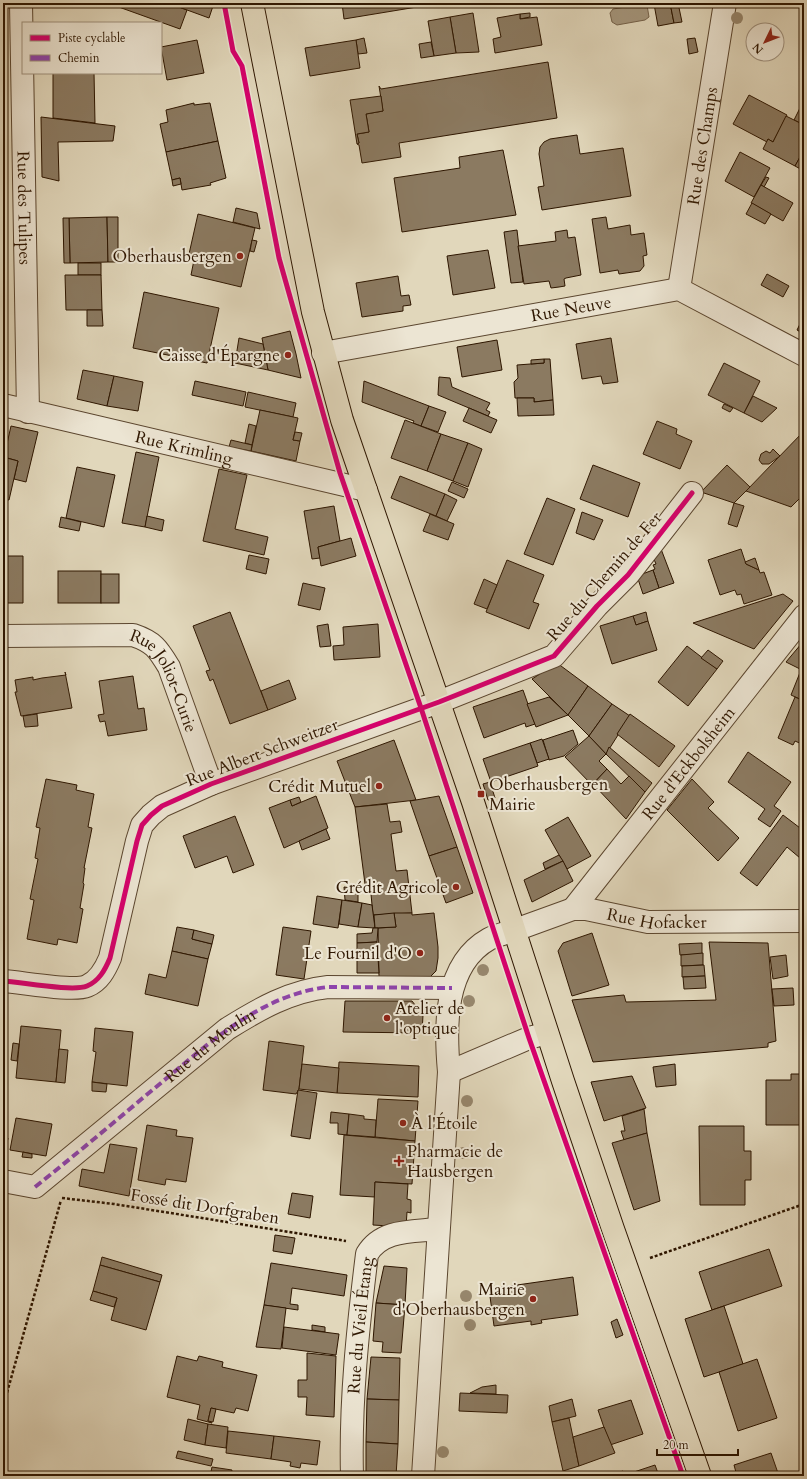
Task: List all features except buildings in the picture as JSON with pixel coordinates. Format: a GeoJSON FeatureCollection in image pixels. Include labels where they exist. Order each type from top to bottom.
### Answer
{"type":"FeatureCollection","features":[{"type":"Feature","properties":{"kind":"main road"},"geometry":{"type":"LineString","coordinates":[[252,3],[312,304],[323,353],[342,420],[439,702],[626,1267],[700,1476]]}},
{"type":"Feature","properties":{"kind":"street","name":"Rue des Tulipes"},"geometry":{"type":"LineString","coordinates":[[21,3],[22,61]]}},
{"type":"Feature","properties":{"kind":"street","name":"Rue des Champs"},"geometry":{"type":"LineString","coordinates":[[679,289],[725,3]]}},
{"type":"Feature","properties":{"kind":"street","name":"Rue des Tulipes"},"geometry":{"type":"LineString","coordinates":[[22,74],[28,412]]}},
{"type":"Feature","properties":{"kind":"street","name":"Rue Neuve"},"geometry":{"type":"LineString","coordinates":[[323,353],[679,289]]}},
{"type":"Feature","properties":{"kind":"street"},"geometry":{"type":"LineString","coordinates":[[679,289],[804,355]]}},
{"type":"Feature","properties":{"kind":"street","name":"Rue Krimling"},"geometry":{"type":"LineString","coordinates":[[3,405],[366,490]]}},
{"type":"Feature","properties":{"kind":"street","name":"Rue du Chemin de Fer"},"geometry":{"type":"LineString","coordinates":[[439,702],[554,656],[597,606],[628,574],[692,493]]}},
{"type":"Feature","properties":{"kind":"street","name":"Rue d'Eckbolsheim"},"geometry":{"type":"LineString","coordinates":[[573,909],[804,616]]}},
{"type":"Feature","properties":{"kind":"street","name":"Rue Joliot-Curie"},"geometry":{"type":"LineString","coordinates":[[3,636],[133,635],[148,640],[158,649],[169,667],[211,784]]}},
{"type":"Feature","properties":{"kind":"street","name":"Rue Albert Schweitzer"},"geometry":{"type":"LineString","coordinates":[[3,981],[71,988],[86,987],[96,981],[104,972],[110,958],[142,825],[162,806],[211,784],[439,702]]}},
{"type":"Feature","properties":{"kind":"street","name":"Rue Hofacker"},"geometry":{"type":"LineString","coordinates":[[423,1476],[449,1072],[446,1035],[452,988],[466,961],[474,951],[489,939],[573,909],[586,909],[648,922],[804,921]]}},
{"type":"Feature","properties":{"kind":"street","name":"Rue du Moulin"},"geometry":{"type":"LineString","coordinates":[[3,1181],[35,1187],[228,1029],[252,1014],[293,994],[311,989],[328,987],[452,988]]}},
{"type":"Feature","properties":{"kind":"street"},"geometry":{"type":"LineString","coordinates":[[449,1072],[529,1038],[548,1033]]}},
{"type":"Feature","properties":{"kind":"street","name":"Rue du Vieil Étang"},"geometry":{"type":"LineString","coordinates":[[352,1476],[351,1439],[357,1331],[367,1254],[372,1245],[380,1238],[390,1235],[438,1230]]}},
{"type":"Feature","properties":{"kind":"path"},"geometry":{"type":"LineString","coordinates":[[626,1267],[804,1204]]}},
{"type":"Feature","properties":{"kind":"shaded area"},"geometry":{"type":"Polygon","coordinates":[[[644,4],[647,5],[649,17],[645,20],[617,25],[612,22],[610,13],[613,9],[644,4]]]}},
{"type":"Feature","properties":{"kind":"marked path"},"geometry":{"type":"LineString","coordinates":[[35,1187],[211,1042],[254,1012],[302,992],[328,987],[452,988]]}},
{"type":"Feature","properties":{"kind":"cycle path"},"geometry":{"type":"LineString","coordinates":[[224,3],[233,51],[242,66],[279,258],[340,473],[421,708],[529,1038],[683,1476]]}},
{"type":"Feature","properties":{"kind":"cycle path"},"geometry":{"type":"LineString","coordinates":[[3,981],[70,988],[80,988],[91,984],[101,975],[110,958],[142,825],[162,806],[211,784],[439,702],[554,656],[597,606],[628,575],[692,493]]}},
{"type":"Feature","properties":{"kind":"place","name":"Oberhausbergen"},"geometry":{"type":"Point","coordinates":[240,256]}},
{"type":"Feature","properties":{"kind":"place","name":"Caisse d'Épargne"},"geometry":{"type":"Point","coordinates":[288,355]}},
{"type":"Feature","properties":{"kind":"place","name":"Crédit Mutuel"},"geometry":{"type":"Point","coordinates":[379,786]}},
{"type":"Feature","properties":{"kind":"place","name":"Oberhausbergen Mairie"},"geometry":{"type":"Point","coordinates":[481,794]}},
{"type":"Feature","properties":{"kind":"place","name":"Crédit Agricole"},"geometry":{"type":"Point","coordinates":[456,887]}},
{"type":"Feature","properties":{"kind":"place","name":"Le Fournil d'O"},"geometry":{"type":"Point","coordinates":[420,953]}},
{"type":"Feature","properties":{"kind":"place","name":"Atelier de l'optique"},"geometry":{"type":"Point","coordinates":[387,1018]}},
{"type":"Feature","properties":{"kind":"place","name":"À l'Étoile"},"geometry":{"type":"Point","coordinates":[403,1123]}},
{"type":"Feature","properties":{"kind":"place","name":"Pharmacie de Hausbergen"},"geometry":{"type":"Point","coordinates":[399,1161]}},
{"type":"Feature","properties":{"kind":"place","name":"Mairie d'Oberhausbergen"},"geometry":{"type":"Point","coordinates":[533,1299]}}]}
